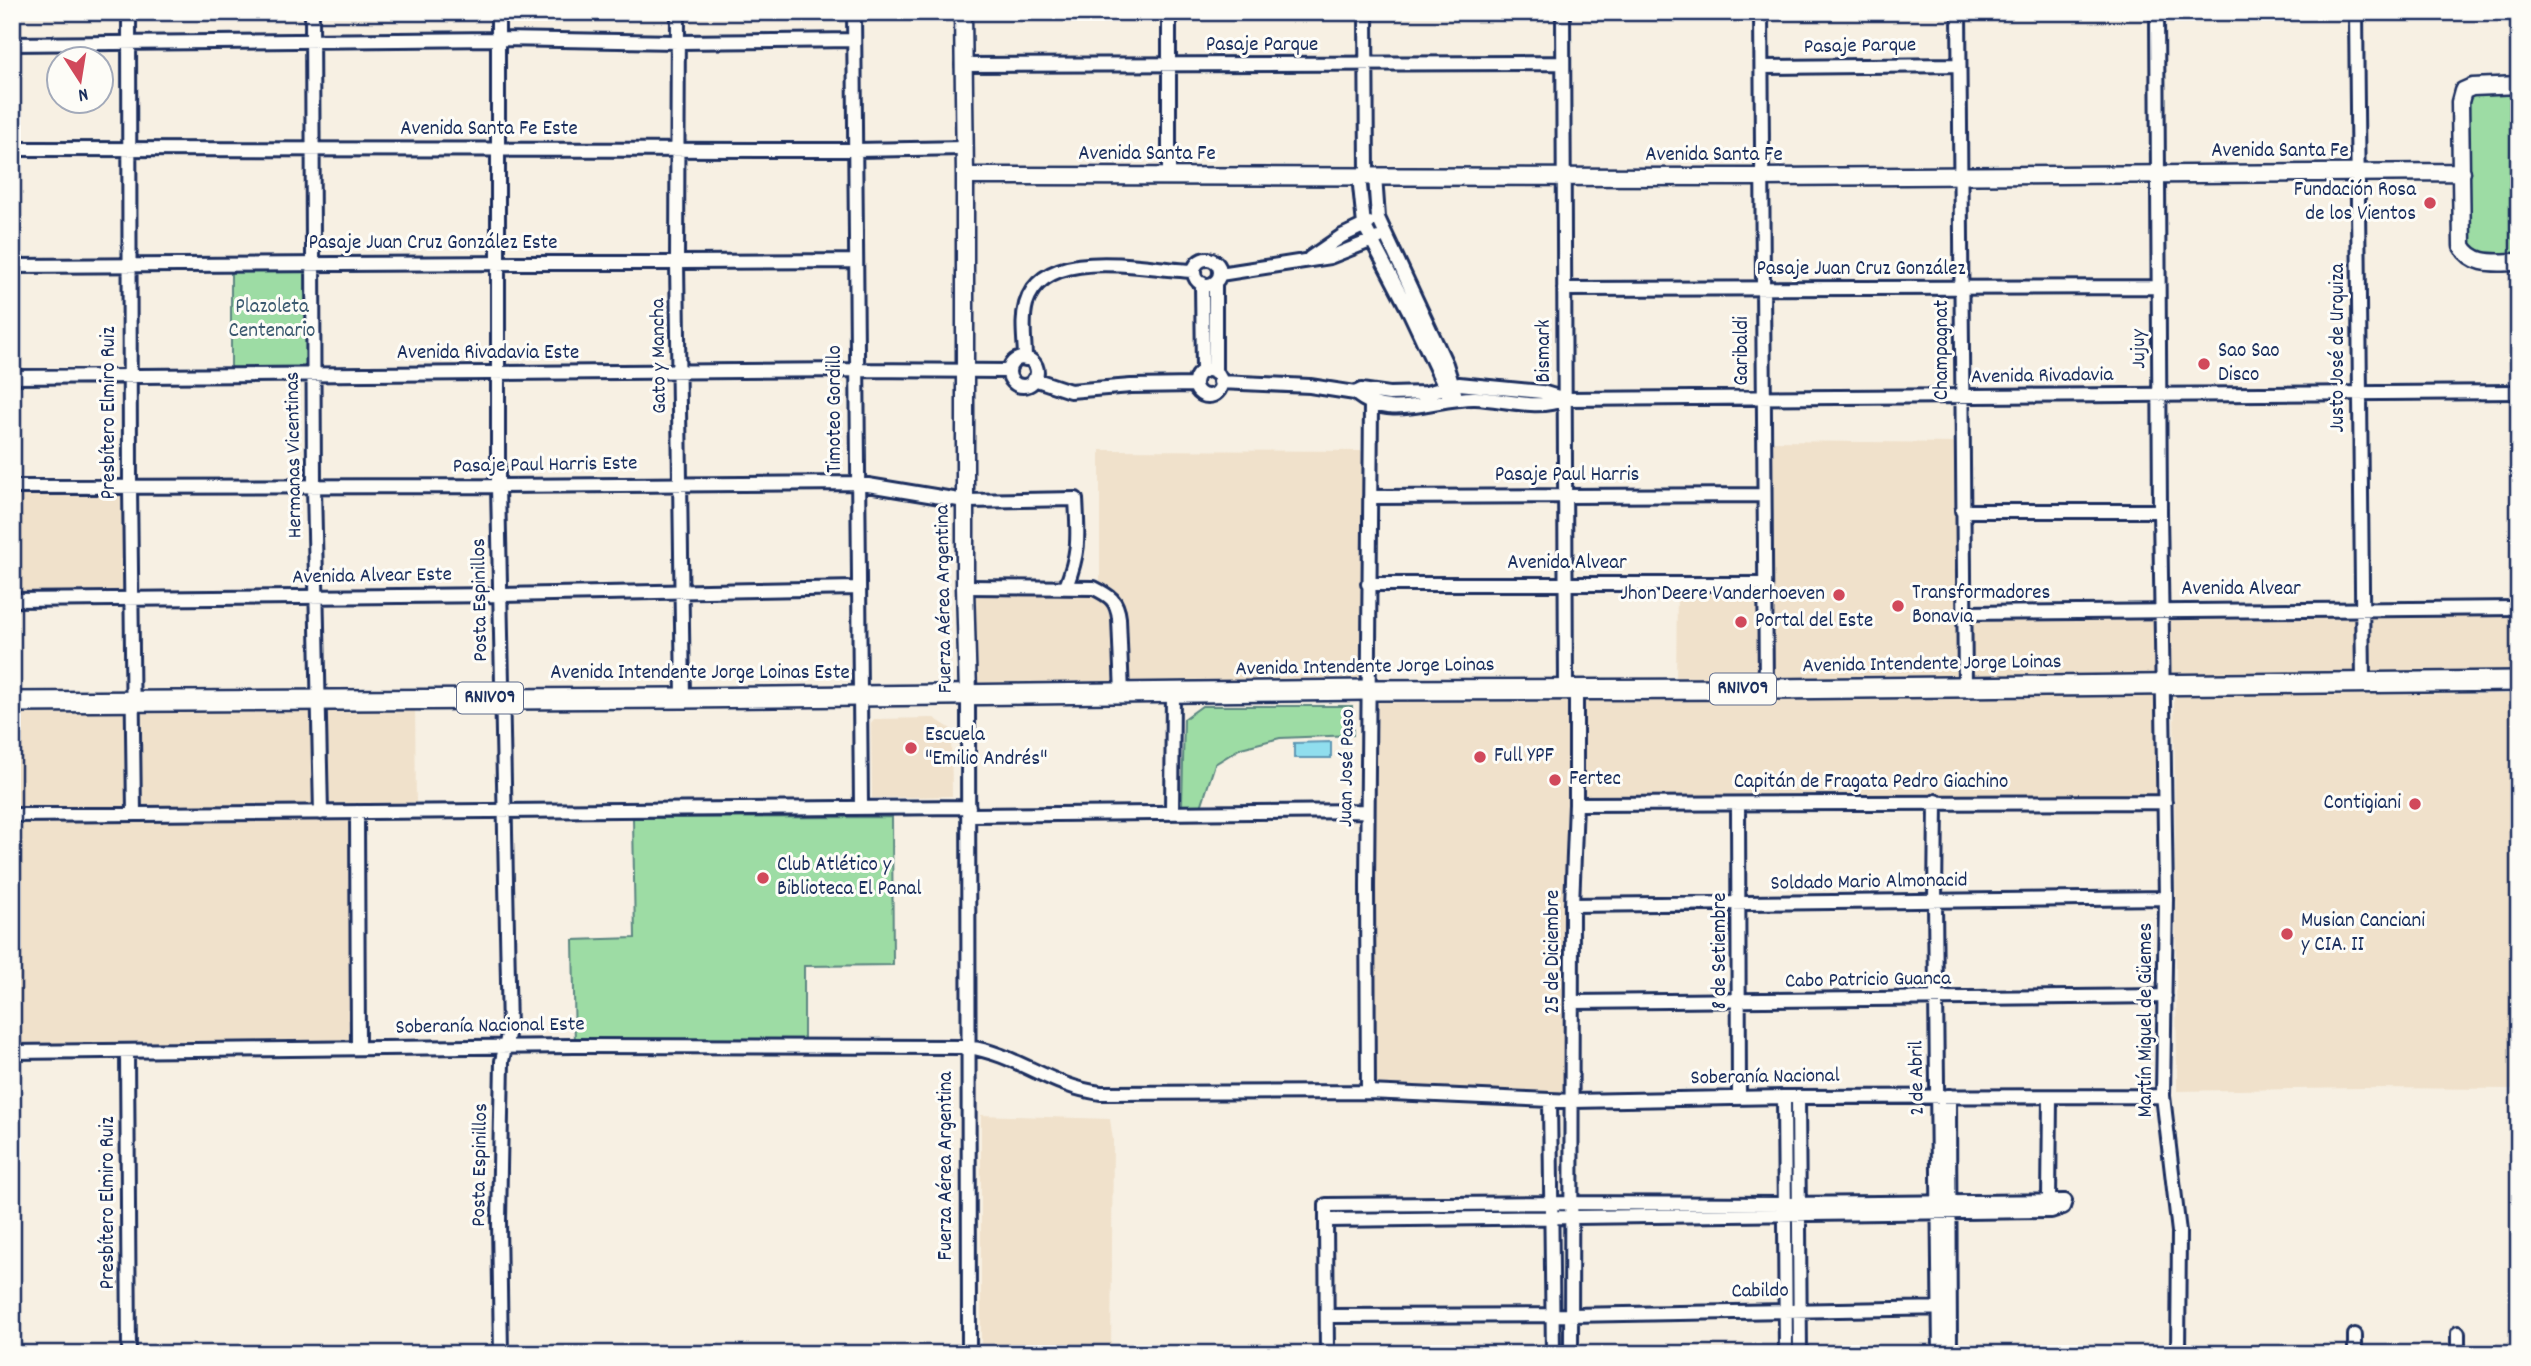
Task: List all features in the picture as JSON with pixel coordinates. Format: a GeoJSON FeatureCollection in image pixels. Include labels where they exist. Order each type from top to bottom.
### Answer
{"type":"FeatureCollection","features":[{"type":"Feature","properties":{"kind":"main road","name":"Avenida Intendente Jorge Loinas"},"geometry":{"type":"LineString","coordinates":[[968,694],[2519,681]]}},
{"type":"Feature","properties":{"kind":"main road","name":"Avenida Intendente Jorge Loinas Este"},"geometry":{"type":"LineString","coordinates":[[12,702],[968,694]]}},
{"type":"Feature","properties":{"kind":"street","name":"Presbítero Elmiro Ruiz"},"geometry":{"type":"LineString","coordinates":[[129,12],[134,814]]}},
{"type":"Feature","properties":{"kind":"street","name":"Hermanas Vicentinas"},"geometry":{"type":"LineString","coordinates":[[312,12],[314,487],[321,813]]}},
{"type":"Feature","properties":{"kind":"street","name":"Posta Espinillos"},"geometry":{"type":"LineString","coordinates":[[498,12],[498,486],[509,1030],[502,1061],[501,1354]]}},
{"type":"Feature","properties":{"kind":"street","name":"Gato y Mancha"},"geometry":{"type":"LineString","coordinates":[[678,12],[677,263],[683,698]]}},
{"type":"Feature","properties":{"kind":"street","name":"Timoteo Gordillo"},"geometry":{"type":"LineString","coordinates":[[854,12],[855,370],[861,806]]}},
{"type":"Feature","properties":{"kind":"street","name":"Fuerza Aérea Argentina"},"geometry":{"type":"LineString","coordinates":[[963,12],[965,587],[969,811],[969,1354]]}},
{"type":"Feature","properties":{"kind":"street"},"geometry":{"type":"LineString","coordinates":[[1169,12],[1169,176]]}},
{"type":"Feature","properties":{"kind":"street"},"geometry":{"type":"LineString","coordinates":[[1366,12],[1367,176],[1364,225],[1454,400]]}},
{"type":"Feature","properties":{"kind":"street","name":"Bismark"},"geometry":{"type":"LineString","coordinates":[[1563,12],[1566,583],[1571,690]]}},
{"type":"Feature","properties":{"kind":"street","name":"Garibaldi"},"geometry":{"type":"LineString","coordinates":[[1761,12],[1766,689]]}},
{"type":"Feature","properties":{"kind":"street","name":"Champagnat"},"geometry":{"type":"LineString","coordinates":[[1959,12],[1965,687]]}},
{"type":"Feature","properties":{"kind":"street","name":"Jujuy"},"geometry":{"type":"LineString","coordinates":[[2157,12],[2162,685]]}},
{"type":"Feature","properties":{"kind":"street","name":"Justo José de Urquiza"},"geometry":{"type":"LineString","coordinates":[[2356,12],[2363,683]]}},
{"type":"Feature","properties":{"kind":"street"},"geometry":{"type":"LineString","coordinates":[[12,44],[498,39],[678,42],[854,40]]}},
{"type":"Feature","properties":{"kind":"street","name":"Pasaje Parque"},"geometry":{"type":"LineString","coordinates":[[962,65],[1563,63]]}},
{"type":"Feature","properties":{"kind":"street","name":"Pasaje Parque"},"geometry":{"type":"LineString","coordinates":[[1762,67],[1959,65]]}},
{"type":"Feature","properties":{"kind":"street"},"geometry":{"type":"LineString","coordinates":[[2519,85],[2472,87],[2463,91],[2460,102],[2462,246],[2467,255],[2479,262],[2519,262]]}},
{"type":"Feature","properties":{"kind":"street","name":"Avenida Santa Fe Este"},"geometry":{"type":"LineString","coordinates":[[12,149],[678,151],[965,148]]}},
{"type":"Feature","properties":{"kind":"street","name":"Avenida Santa Fe"},"geometry":{"type":"LineString","coordinates":[[965,176],[1762,177],[2462,172]]}},
{"type":"Feature","properties":{"kind":"street"},"geometry":{"type":"LineString","coordinates":[[1367,176],[1385,235],[1446,363],[1448,386]]}},
{"type":"Feature","properties":{"kind":"street"},"geometry":{"type":"LineString","coordinates":[[1310,258],[1364,225],[1379,219]]}},
{"type":"Feature","properties":{"kind":"street"},"geometry":{"type":"LineString","coordinates":[[1195,385],[1197,377],[1213,376],[1212,280],[1219,265],[1208,259],[1197,263],[1194,271],[1196,279],[1212,280],[1345,253],[1385,235]]}},
{"type":"Feature","properties":{"kind":"street","name":"Pasaje Juan Cruz González Este"},"geometry":{"type":"LineString","coordinates":[[12,266],[855,261]]}},
{"type":"Feature","properties":{"kind":"street"},"geometry":{"type":"LineString","coordinates":[[1025,359],[1024,313],[1027,302],[1040,282],[1055,271],[1079,265],[1194,271]]}},
{"type":"Feature","properties":{"kind":"street","name":"Pasaje Juan Cruz González"},"geometry":{"type":"LineString","coordinates":[[1564,289],[2158,287]]}},
{"type":"Feature","properties":{"kind":"street"},"geometry":{"type":"LineString","coordinates":[[1009,371],[1013,363],[1025,359]]}},
{"type":"Feature","properties":{"kind":"street"},"geometry":{"type":"LineString","coordinates":[[1025,359],[1035,367],[1034,379]]}},
{"type":"Feature","properties":{"kind":"street","name":"Avenida Rivadavia"},"geometry":{"type":"LineString","coordinates":[[964,370],[1009,371],[1011,380],[1018,385],[1027,385],[1034,379],[1070,391],[1195,385],[1203,395],[1212,396],[1218,390],[1213,376],[1355,393],[1371,402],[1406,408],[1479,398],[1552,405],[1565,399]]}},
{"type":"Feature","properties":{"kind":"street","name":"Avenida Rivadavia Este"},"geometry":{"type":"LineString","coordinates":[[12,377],[964,370]]}},
{"type":"Feature","properties":{"kind":"street","name":"Avenida Rivadavia"},"geometry":{"type":"LineString","coordinates":[[1355,393],[1361,390],[1389,394],[1426,393],[1459,384],[1542,392],[1565,399],[2519,392]]}},
{"type":"Feature","properties":{"kind":"street","name":"Juan José Paso"},"geometry":{"type":"LineString","coordinates":[[1368,1092],[1367,811],[1371,402]]}},
{"type":"Feature","properties":{"kind":"street","name":"Pasaje Paul Harris Este"},"geometry":{"type":"LineString","coordinates":[[12,487],[856,483],[965,501],[1076,499],[1079,544],[1077,559],[1066,587]]}},
{"type":"Feature","properties":{"kind":"street","name":"Pasaje Paul Harris"},"geometry":{"type":"LineString","coordinates":[[1370,497],[1764,495]]}},
{"type":"Feature","properties":{"kind":"street"},"geometry":{"type":"LineString","coordinates":[[1962,511],[2160,511]]}},
{"type":"Feature","properties":{"kind":"street","name":"Avenida Alvear"},"geometry":{"type":"LineString","coordinates":[[1368,584],[1765,584]]}},
{"type":"Feature","properties":{"kind":"street"},"geometry":{"type":"LineString","coordinates":[[965,587],[1094,588],[1112,597],[1119,618],[1122,694]]}},
{"type":"Feature","properties":{"kind":"street","name":"Avenida Alvear Este"},"geometry":{"type":"LineString","coordinates":[[12,600],[858,588]]}},
{"type":"Feature","properties":{"kind":"street","name":"Avenida Alvear"},"geometry":{"type":"LineString","coordinates":[[1964,613],[2161,609],[2519,608]]}},
{"type":"Feature","properties":{"kind":"street","name":"Martín Miguel de Güemes"},"geometry":{"type":"LineString","coordinates":[[2162,685],[2166,898],[2163,1096],[2179,1232],[2178,1354]]}},
{"type":"Feature","properties":{"kind":"street","name":"25 de Diciembre"},"geometry":{"type":"LineString","coordinates":[[1571,690],[1576,804],[1572,905],[1571,1354]]}},
{"type":"Feature","properties":{"kind":"street"},"geometry":{"type":"LineString","coordinates":[[1172,813],[1173,693]]}},
{"type":"Feature","properties":{"kind":"street","name":"2 de Abril"},"geometry":{"type":"LineString","coordinates":[[1936,801],[1936,1000],[1944,1096],[1944,1308],[1940,1354]]}},
{"type":"Feature","properties":{"kind":"street","name":"Capitán de Fragata Pedro Giachino"},"geometry":{"type":"LineString","coordinates":[[1576,804],[2165,802]]}},
{"type":"Feature","properties":{"kind":"street","name":"8 de Setiembre"},"geometry":{"type":"LineString","coordinates":[[1738,804],[1741,1002],[1739,1097]]}},
{"type":"Feature","properties":{"kind":"street"},"geometry":{"type":"LineString","coordinates":[[12,815],[861,806],[969,811],[1367,811]]}},
{"type":"Feature","properties":{"kind":"street"},"geometry":{"type":"LineString","coordinates":[[358,812],[358,1048]]}},
{"type":"Feature","properties":{"kind":"street","name":"Soldado Mario Almonacid"},"geometry":{"type":"LineString","coordinates":[[1572,905],[2166,898]]}},
{"type":"Feature","properties":{"kind":"street","name":"Cabo Patricio Guanca"},"geometry":{"type":"LineString","coordinates":[[1572,1002],[2165,996]]}},
{"type":"Feature","properties":{"kind":"street","name":"Soberanía Nacional Este"},"geometry":{"type":"LineString","coordinates":[[12,1052],[750,1045],[968,1047],[991,1050],[1078,1090],[1101,1093],[1368,1092]]}},
{"type":"Feature","properties":{"kind":"street","name":"Presbítero Elmiro Ruiz"},"geometry":{"type":"LineString","coordinates":[[127,1052],[129,1354]]}},
{"type":"Feature","properties":{"kind":"street","name":"Soberanía Nacional"},"geometry":{"type":"LineString","coordinates":[[1368,1092],[1573,1101],[1739,1097],[2163,1096]]}},
{"type":"Feature","properties":{"kind":"street"},"geometry":{"type":"LineString","coordinates":[[1784,1097],[1786,1354]]}},
{"type":"Feature","properties":{"kind":"street"},"geometry":{"type":"LineString","coordinates":[[1798,1097],[1800,1354]]}},
{"type":"Feature","properties":{"kind":"street"},"geometry":{"type":"LineString","coordinates":[[1327,1354],[1326,1205],[1551,1203],[1572,1210],[2046,1206],[2050,1097]]}},
{"type":"Feature","properties":{"kind":"street"},"geometry":{"type":"LineString","coordinates":[[1550,1100],[1553,1354]]}},
{"type":"Feature","properties":{"kind":"street"},"geometry":{"type":"LineString","coordinates":[[1326,1220],[1552,1219],[1572,1210]]}},
{"type":"Feature","properties":{"kind":"street","name":"2 de Abril"},"geometry":{"type":"LineString","coordinates":[[1944,1308],[1950,1354]]}},
{"type":"Feature","properties":{"kind":"street","name":"Cabildo"},"geometry":{"type":"LineString","coordinates":[[1327,1316],[1570,1315],[1944,1308]]}},
{"type":"Feature","properties":{"kind":"street"},"geometry":{"type":"LineString","coordinates":[[2458,1333],[2458,1354]]}},
{"type":"Feature","properties":{"kind":"street"},"geometry":{"type":"LineString","coordinates":[[2355,1335],[2355,1354]]}},
{"type":"Feature","properties":{"kind":"shaded area"},"geometry":{"type":"Polygon","coordinates":[[[1763,441],[1960,443],[1965,613],[2519,608],[2519,681],[2162,686],[2158,800],[1577,804],[1573,1101],[1368,1092],[1368,690],[1676,689],[1677,584],[1765,584],[1763,441]]]}},
{"type":"Feature","properties":{"kind":"shaded area"},"geometry":{"type":"Polygon","coordinates":[[[1100,450],[1371,451],[1368,690],[968,694],[965,587],[1066,587],[1100,582],[1100,450]]]}},
{"type":"Feature","properties":{"kind":"shaded area"},"geometry":{"type":"Polygon","coordinates":[[[12,487],[130,487],[131,599],[12,600],[12,487]]]}},
{"type":"Feature","properties":{"kind":"shaded area"},"geometry":{"type":"Polygon","coordinates":[[[2519,694],[2519,1089],[2177,1091],[2174,695],[2519,694]]]}},
{"type":"Feature","properties":{"kind":"shaded area"},"geometry":{"type":"Polygon","coordinates":[[[415,699],[416,811],[358,812],[358,1048],[12,1052],[12,702],[415,699]]]}},
{"type":"Feature","properties":{"kind":"shaded area","name":"Escuela \"Emilio Andrés\""},"geometry":{"type":"Polygon","coordinates":[[[934,718],[951,729],[952,796],[872,798],[871,723],[874,719],[934,718]]]}},
{"type":"Feature","properties":{"kind":"shaded area"},"geometry":{"type":"Polygon","coordinates":[[[981,1115],[1110,1119],[1113,1140],[1111,1354],[981,1354],[981,1115]]]}},
{"type":"Feature","properties":{"kind":"green space"},"geometry":{"type":"Polygon","coordinates":[[[2519,85],[2519,262],[2467,255],[2463,91],[2519,85]]]}},
{"type":"Feature","properties":{"kind":"green space","name":"Plazoleta Centenario"},"geometry":{"type":"Polygon","coordinates":[[[313,264],[313,375],[231,375],[231,265],[313,264]]]}},
{"type":"Feature","properties":{"kind":"green space"},"geometry":{"type":"Polygon","coordinates":[[[1202,706],[1352,706],[1353,735],[1280,738],[1241,748],[1215,764],[1201,807],[1182,806],[1184,719],[1202,706]]]}},
{"type":"Feature","properties":{"kind":"green space","name":"Club Atlético y Biblioteca El Panal"},"geometry":{"type":"Polygon","coordinates":[[[892,817],[893,965],[804,966],[804,1045],[575,1046],[573,940],[635,938],[633,818],[892,817]]]}},
{"type":"Feature","properties":{"kind":"water"},"geometry":{"type":"Polygon","coordinates":[[[1331,742],[1331,758],[1294,758],[1294,743],[1331,742]]]}},
{"type":"Feature","properties":{"kind":"place","name":"Fundación Rosa de los Vientos"},"geometry":{"type":"Point","coordinates":[2430,203]}},
{"type":"Feature","properties":{"kind":"place","name":"Sao Sao Disco"},"geometry":{"type":"Point","coordinates":[2204,364]}},
{"type":"Feature","properties":{"kind":"place","name":"Jhon Deere Vanderhoeven"},"geometry":{"type":"Point","coordinates":[1839,595]}},
{"type":"Feature","properties":{"kind":"place","name":"Transformadores Bonavia"},"geometry":{"type":"Point","coordinates":[1898,606]}},
{"type":"Feature","properties":{"kind":"place","name":"Portal del Este"},"geometry":{"type":"Point","coordinates":[1741,622]}},
{"type":"Feature","properties":{"kind":"place","name":"Escuela \"Emilio Andrés\""},"geometry":{"type":"Point","coordinates":[911,748]}},
{"type":"Feature","properties":{"kind":"place","name":"Full YPF"},"geometry":{"type":"Point","coordinates":[1480,757]}},
{"type":"Feature","properties":{"kind":"place","name":"Fertec"},"geometry":{"type":"Point","coordinates":[1555,780]}},
{"type":"Feature","properties":{"kind":"place","name":"Contigiani"},"geometry":{"type":"Point","coordinates":[2415,804]}},
{"type":"Feature","properties":{"kind":"place","name":"Club Atlético y Biblioteca El Panal"},"geometry":{"type":"Point","coordinates":[763,878]}},
{"type":"Feature","properties":{"kind":"place","name":"Musian Canciani y CIA. II"},"geometry":{"type":"Point","coordinates":[2287,934]}}]}
